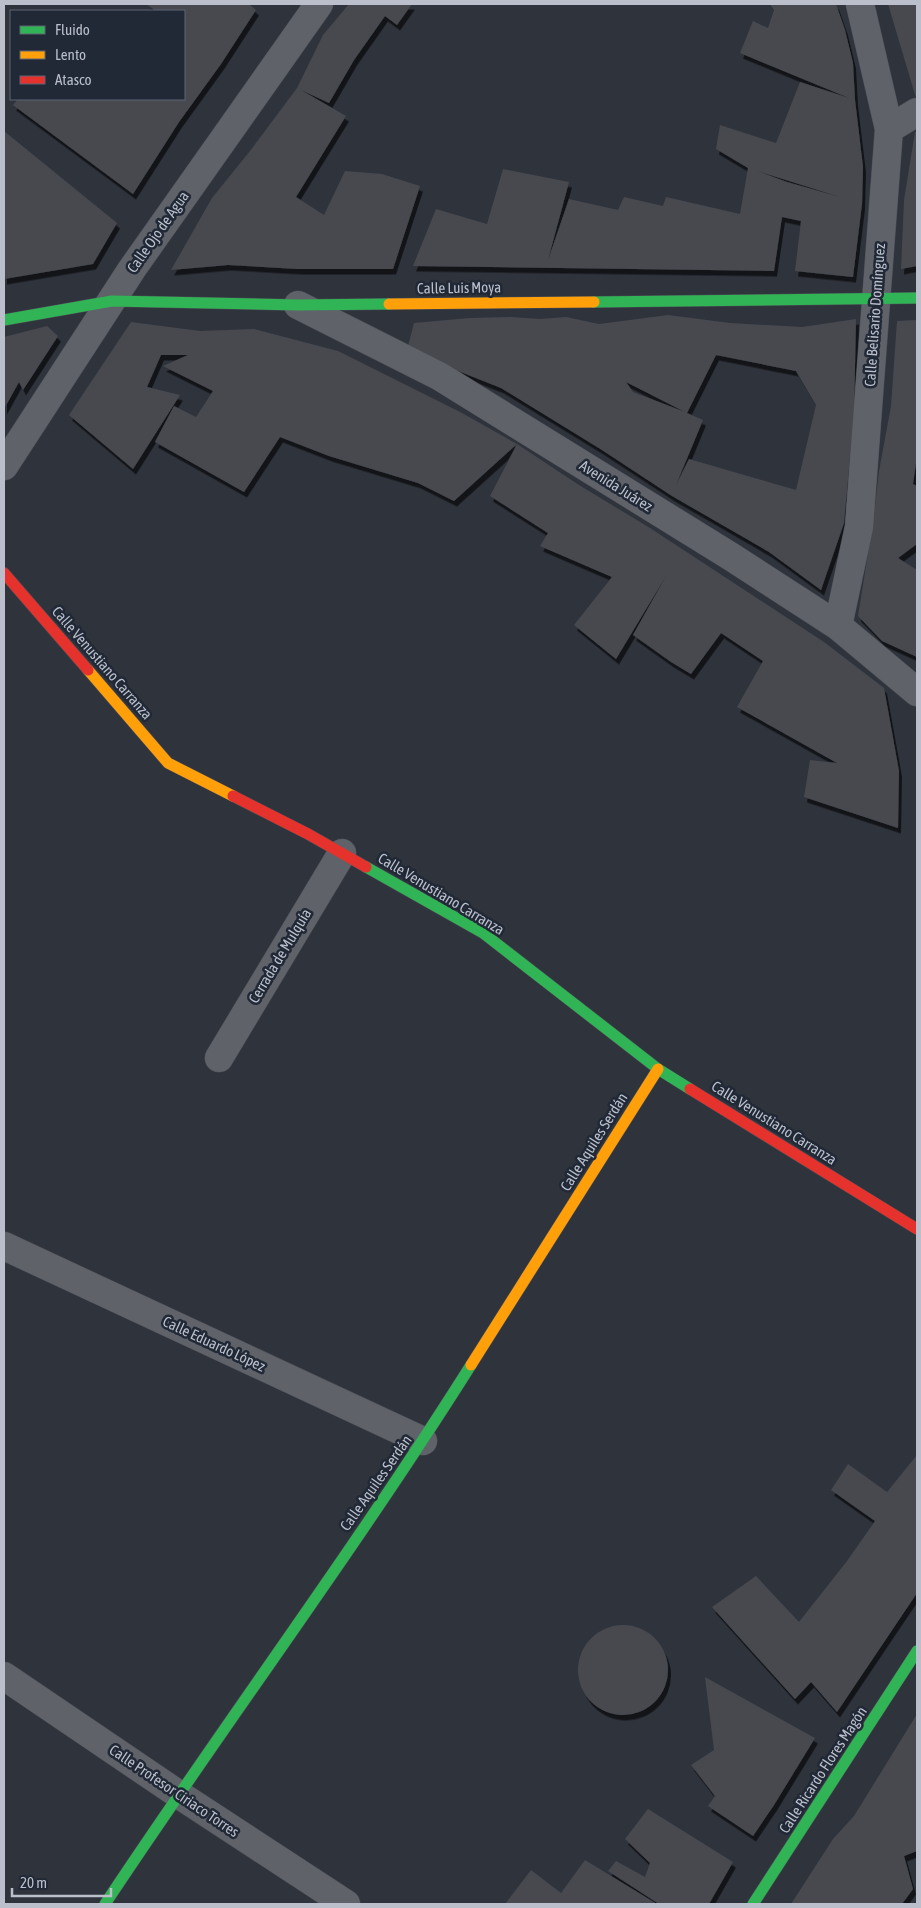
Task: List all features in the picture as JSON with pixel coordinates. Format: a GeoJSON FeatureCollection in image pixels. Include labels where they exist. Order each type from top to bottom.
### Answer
{"type":"FeatureCollection","features":[{"type":"Feature","properties":{"kind":"street","name":"Calle Ojo de Agua"},"geometry":{"type":"LineString","coordinates":[[4,466],[132,269],[319,4]]}},
{"type":"Feature","properties":{"kind":"street","name":"Calle Belisario Domínguez"},"geometry":{"type":"LineString","coordinates":[[838,626],[859,527],[889,129],[860,4]]}},
{"type":"Feature","properties":{"kind":"street"},"geometry":{"type":"LineString","coordinates":[[889,129],[917,112]]}},
{"type":"Feature","properties":{"kind":"street","name":"Calle Luis Moya"},"geometry":{"type":"LineString","coordinates":[[4,320],[112,301],[298,305],[917,298]]}},
{"type":"Feature","properties":{"kind":"street","name":"Avenida Juárez"},"geometry":{"type":"LineString","coordinates":[[298,305],[439,376],[722,551],[838,626],[917,692]]}},
{"type":"Feature","properties":{"kind":"street","name":"Calle Venustiano Carranza"},"geometry":{"type":"LineString","coordinates":[[4,573],[168,764],[308,834],[483,932],[658,1069],[917,1229]]}},
{"type":"Feature","properties":{"kind":"street","name":"Cerrada de Mulquía"},"geometry":{"type":"LineString","coordinates":[[219,1058],[342,853]]}},
{"type":"Feature","properties":{"kind":"street","name":"Calle Aquiles Serdán"},"geometry":{"type":"LineString","coordinates":[[105,1904],[178,1794],[423,1441],[658,1069]]}},
{"type":"Feature","properties":{"kind":"street","name":"Calle Eduardo López"},"geometry":{"type":"LineString","coordinates":[[4,1246],[423,1441]]}},
{"type":"Feature","properties":{"kind":"street","name":"Calle Ricardo Flores Magón"},"geometry":{"type":"LineString","coordinates":[[753,1904],[917,1651]]}},
{"type":"Feature","properties":{"kind":"street","name":"Calle Profesor Ciriaco Torres"},"geometry":{"type":"LineString","coordinates":[[4,1676],[178,1794],[346,1904]]}},
{"type":"Feature","properties":{"kind":"building"},"geometry":{"type":"Polygon","coordinates":[[[146,4],[249,4],[256,10],[221,64],[179,122],[133,194],[13,105],[17,100],[185,100],[185,10],[155,10],[146,4]]]}},
{"type":"Feature","properties":{"kind":"building"},"geometry":{"type":"Polygon","coordinates":[[[349,4],[412,4],[397,25],[385,16],[354,60],[329,103],[301,90],[346,116],[296,197],[324,215],[345,171],[382,174],[420,186],[393,269],[298,269],[228,265],[171,270],[212,198],[297,88],[323,35],[349,4]]]}},
{"type":"Feature","properties":{"kind":"building"},"geometry":{"type":"Polygon","coordinates":[[[770,4],[836,4],[845,30],[853,63],[855,100],[863,167],[862,204],[853,277],[795,271],[801,221],[782,217],[774,271],[413,266],[436,209],[487,224],[503,169],[569,182],[548,260],[569,199],[618,210],[624,197],[663,206],[666,197],[740,214],[748,168],[716,149],[720,125],[776,143],[800,82],[849,98],[740,53],[753,21],[768,28],[774,10],[770,4]],[[757,171],[787,182],[840,197],[757,171]]]}},
{"type":"Feature","properties":{"kind":"building"},"geometry":{"type":"Polygon","coordinates":[[[888,4],[917,4],[916,98],[888,4]]]}},
{"type":"Feature","properties":{"kind":"building"},"geometry":{"type":"Polygon","coordinates":[[[4,131],[117,223],[93,264],[4,279],[4,131]]]}},
{"type":"Feature","properties":{"kind":"building"},"geometry":{"type":"Polygon","coordinates":[[[917,131],[917,266],[901,269],[904,200],[915,132],[917,131]]]}},
{"type":"Feature","properties":{"kind":"building"},"geometry":{"type":"Polygon","coordinates":[[[668,315],[730,323],[802,327],[856,319],[854,413],[844,523],[821,590],[769,552],[672,496],[602,450],[501,388],[448,367],[408,346],[414,323],[470,318],[511,317],[540,319],[566,317],[599,324],[668,315]],[[716,355],[687,413],[703,420],[676,485],[689,459],[796,490],[816,405],[796,371],[716,355]],[[626,382],[633,392],[685,412],[626,382]]]}},
{"type":"Feature","properties":{"kind":"building"},"geometry":{"type":"Polygon","coordinates":[[[917,320],[917,456],[913,484],[917,486],[917,544],[898,558],[917,570],[917,657],[882,641],[858,616],[874,516],[879,471],[891,406],[897,321],[917,320]]]}},
{"type":"Feature","properties":{"kind":"building"},"geometry":{"type":"Polygon","coordinates":[[[131,322],[200,331],[254,329],[338,351],[462,413],[517,444],[454,501],[418,483],[329,456],[280,437],[244,492],[155,442],[174,406],[196,417],[213,391],[163,366],[188,355],[161,355],[147,387],[180,395],[133,469],[69,415],[131,322]]]}},
{"type":"Feature","properties":{"kind":"building"},"geometry":{"type":"Polygon","coordinates":[[[47,326],[58,336],[23,390],[19,382],[4,409],[4,337],[47,326]]]}},
{"type":"Feature","properties":{"kind":"building"},"geometry":{"type":"Polygon","coordinates":[[[517,444],[824,642],[884,688],[899,771],[898,828],[804,797],[810,760],[837,763],[737,707],[763,661],[721,633],[691,674],[633,635],[666,576],[616,659],[574,625],[612,577],[540,546],[548,533],[490,496],[517,444]]]}},
{"type":"Feature","properties":{"kind":"building"},"geometry":{"type":"Polygon","coordinates":[[[917,1455],[917,1593],[837,1712],[811,1682],[795,1699],[712,1607],[756,1576],[799,1622],[847,1561],[875,1521],[831,1490],[848,1464],[887,1492],[917,1455]]]}},
{"type":"Feature","properties":{"kind":"building"},"geometry":{"type":"Polygon","coordinates":[[[623,1625],[640,1628],[655,1638],[665,1653],[668,1670],[665,1687],[655,1702],[640,1712],[623,1715],[606,1712],[591,1702],[581,1687],[578,1670],[581,1653],[591,1638],[606,1628],[623,1625]]]}},
{"type":"Feature","properties":{"kind":"building"},"geometry":{"type":"Polygon","coordinates":[[[705,1677],[815,1738],[753,1836],[708,1806],[715,1796],[691,1765],[714,1750],[705,1677]]]}},
{"type":"Feature","properties":{"kind":"building"},"geometry":{"type":"Polygon","coordinates":[[[917,1714],[917,1851],[904,1856],[913,1889],[902,1904],[791,1904],[833,1839],[854,1816],[917,1714]]]}},
{"type":"Feature","properties":{"kind":"building"},"geometry":{"type":"Polygon","coordinates":[[[648,1809],[733,1862],[709,1904],[659,1904],[608,1871],[616,1861],[645,1877],[650,1863],[625,1839],[648,1809]]]}},
{"type":"Feature","properties":{"kind":"building"},"geometry":{"type":"Polygon","coordinates":[[[585,1860],[657,1904],[505,1904],[531,1870],[561,1893],[585,1860]]]}},
{"type":"Feature","properties":{"kind":"traffic: fast"},"geometry":{"type":"LineString","coordinates":[[594,302],[917,298]]}},
{"type":"Feature","properties":{"kind":"traffic: fast"},"geometry":{"type":"LineString","coordinates":[[4,320],[112,301],[298,305],[389,304]]}},
{"type":"Feature","properties":{"kind":"traffic: fast"},"geometry":{"type":"LineString","coordinates":[[366,867],[483,933],[658,1069],[690,1089]]}},
{"type":"Feature","properties":{"kind":"traffic: fast"},"geometry":{"type":"LineString","coordinates":[[105,1904],[196,1769],[336,1569],[471,1365]]}},
{"type":"Feature","properties":{"kind":"traffic: fast"},"geometry":{"type":"LineString","coordinates":[[753,1904],[917,1651]]}},
{"type":"Feature","properties":{"kind":"traffic: slow"},"geometry":{"type":"LineString","coordinates":[[389,304],[594,302]]}},
{"type":"Feature","properties":{"kind":"traffic: slow"},"geometry":{"type":"LineString","coordinates":[[88,670],[168,763],[233,796]]}},
{"type":"Feature","properties":{"kind":"traffic: slow"},"geometry":{"type":"LineString","coordinates":[[471,1365],[658,1069]]}},
{"type":"Feature","properties":{"kind":"traffic: jam"},"geometry":{"type":"LineString","coordinates":[[4,573],[88,670]]}},
{"type":"Feature","properties":{"kind":"traffic: jam"},"geometry":{"type":"LineString","coordinates":[[233,796],[308,834],[366,867]]}},
{"type":"Feature","properties":{"kind":"traffic: jam"},"geometry":{"type":"LineString","coordinates":[[690,1089],[917,1229]]}}]}
